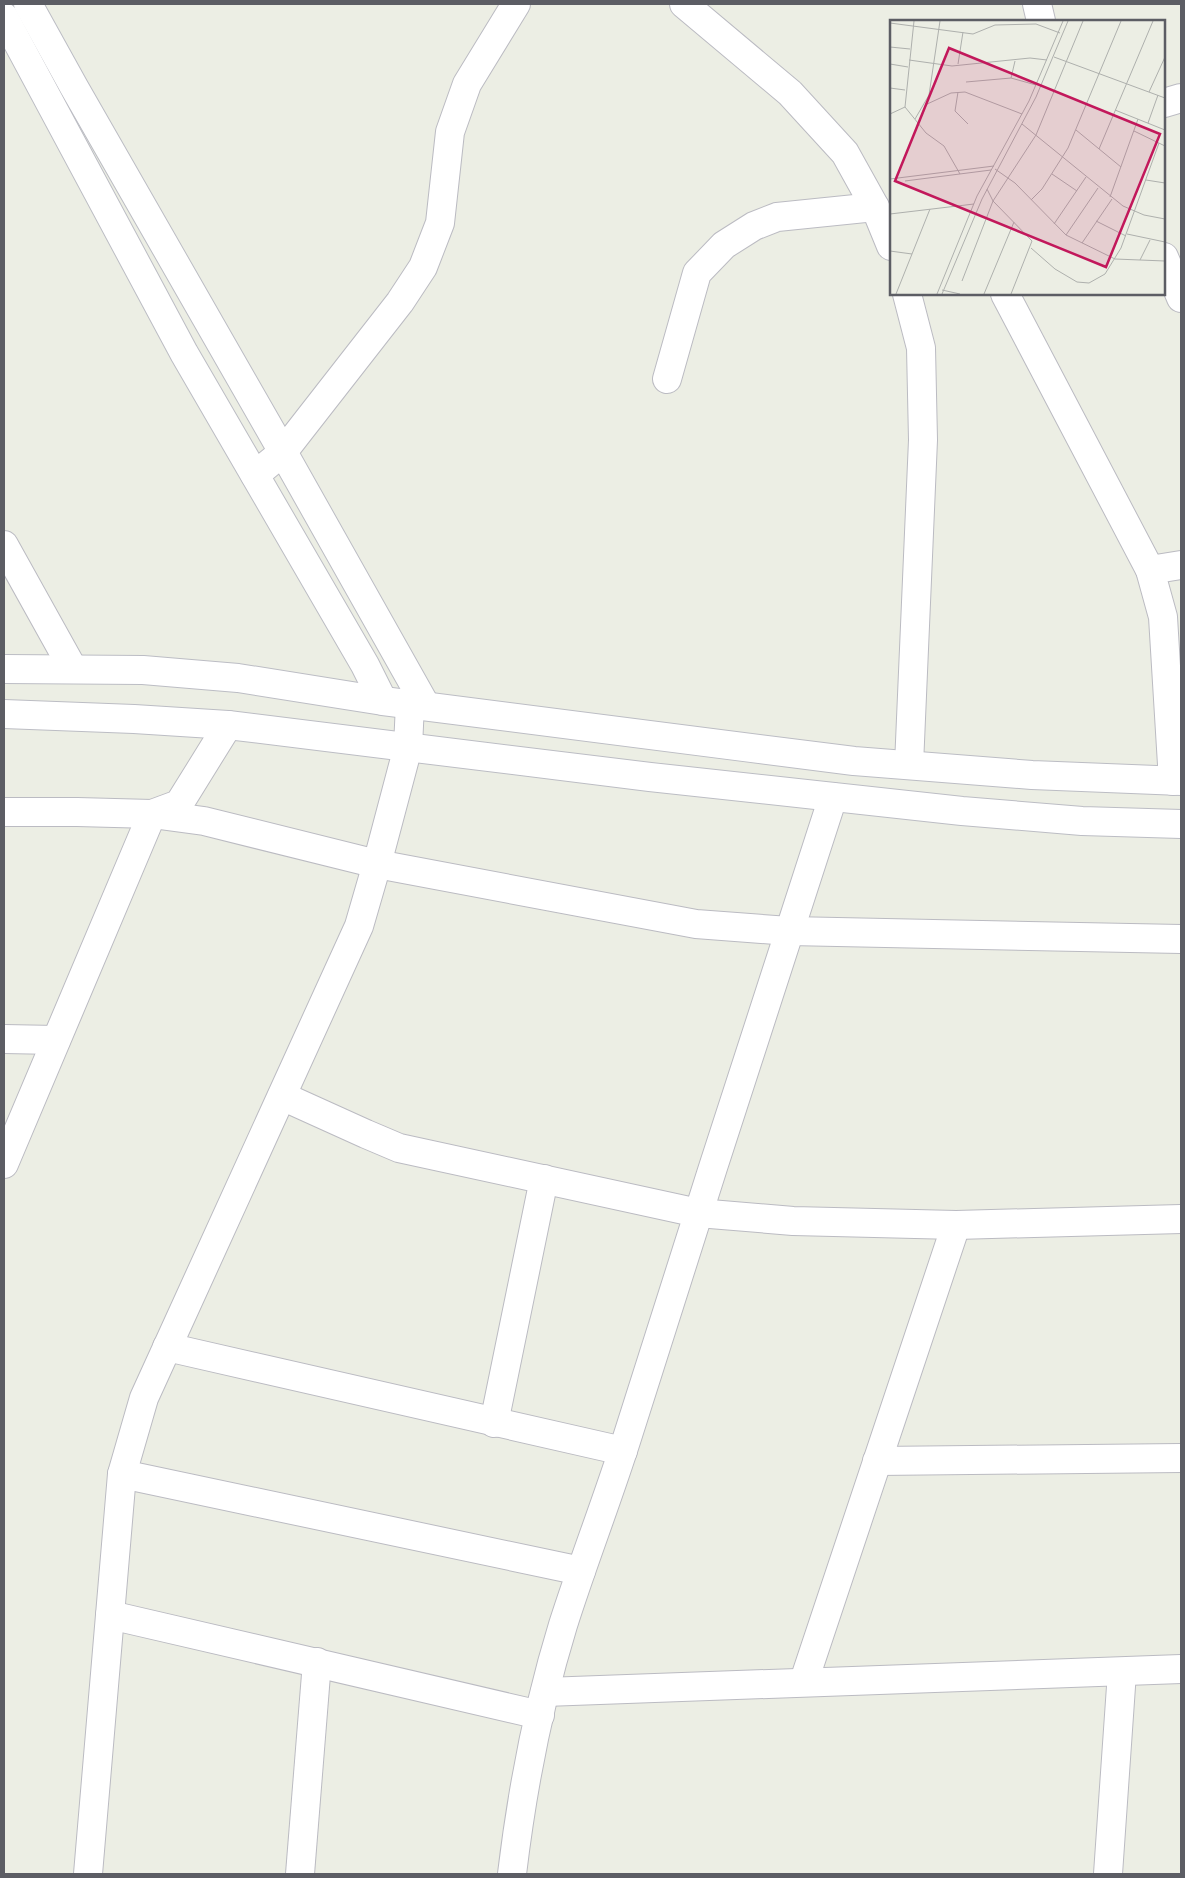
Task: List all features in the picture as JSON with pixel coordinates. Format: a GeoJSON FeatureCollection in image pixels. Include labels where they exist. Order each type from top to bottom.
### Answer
{"type":"FeatureCollection","features":[{"type":"Feature","properties":{"kind":"street"},"geometry":{"type":"LineString","coordinates":[[28,4],[283,452],[418,705],[359,926],[144,1398],[122,1474],[88,1874]]}},
{"type":"Feature","properties":{"kind":"street"},"geometry":{"type":"LineString","coordinates":[[255,475],[283,452],[400,302],[423,267],[440,223],[450,132],[467,84],[516,4]]}},
{"type":"Feature","properties":{"kind":"street"},"geometry":{"type":"LineString","coordinates":[[684,4],[790,93],[846,153],[875,207],[890,244]]}},
{"type":"Feature","properties":{"kind":"street"},"geometry":{"type":"LineString","coordinates":[[1037,4],[1041,20]]}},
{"type":"Feature","properties":{"kind":"street"},"geometry":{"type":"LineString","coordinates":[[4,17],[184,353],[365,665],[383,701]]}},
{"type":"Feature","properties":{"kind":"street"},"geometry":{"type":"LineString","coordinates":[[1165,103],[1181,98]]}},
{"type":"Feature","properties":{"kind":"street"},"geometry":{"type":"LineString","coordinates":[[667,379],[697,273],[724,245],[754,226],[777,217],[875,207]]}},
{"type":"Feature","properties":{"kind":"street"},"geometry":{"type":"LineString","coordinates":[[1165,259],[1181,298]]}},
{"type":"Feature","properties":{"kind":"street"},"geometry":{"type":"LineString","coordinates":[[907,295],[921,348],[922,440],[909,765]]}},
{"type":"Feature","properties":{"kind":"street"},"geometry":{"type":"LineString","coordinates":[[4,669],[143,670],[238,678],[383,701],[854,761],[1032,775],[1177,781],[1164,617],[1150,570],[1006,295]]}},
{"type":"Feature","properties":{"kind":"street"},"geometry":{"type":"LineString","coordinates":[[4,545],[73,669]]}},
{"type":"Feature","properties":{"kind":"street"},"geometry":{"type":"LineString","coordinates":[[1150,570],[1181,565]]}},
{"type":"Feature","properties":{"kind":"street"},"geometry":{"type":"LineString","coordinates":[[4,714],[228,725],[650,777],[962,811],[1082,821],[1181,824]]}},
{"type":"Feature","properties":{"kind":"street"},"geometry":{"type":"LineString","coordinates":[[4,1164],[152,814],[179,804],[228,725]]}},
{"type":"Feature","properties":{"kind":"street"},"geometry":{"type":"LineString","coordinates":[[512,1874],[519,1816],[543,1703],[563,1626],[623,1451],[833,796]]}},
{"type":"Feature","properties":{"kind":"street"},"geometry":{"type":"LineString","coordinates":[[4,812],[152,814],[204,821],[377,864],[696,924],[789,931],[1181,938]]}},
{"type":"Feature","properties":{"kind":"street"},"geometry":{"type":"LineString","coordinates":[[4,1039],[56,1040]]}},
{"type":"Feature","properties":{"kind":"street"},"geometry":{"type":"LineString","coordinates":[[282,1096],[398,1148],[698,1213],[793,1222],[956,1225],[1181,1219]]}},
{"type":"Feature","properties":{"kind":"street"},"geometry":{"type":"LineString","coordinates":[[494,1423],[544,1179]]}},
{"type":"Feature","properties":{"kind":"street"},"geometry":{"type":"LineString","coordinates":[[804,1681],[956,1225]]}},
{"type":"Feature","properties":{"kind":"street"},"geometry":{"type":"LineString","coordinates":[[167,1347],[623,1451]]}},
{"type":"Feature","properties":{"kind":"street"},"geometry":{"type":"LineString","coordinates":[[877,1461],[1181,1458]]}},
{"type":"Feature","properties":{"kind":"street"},"geometry":{"type":"LineString","coordinates":[[122,1474],[581,1572]]}},
{"type":"Feature","properties":{"kind":"street"},"geometry":{"type":"LineString","coordinates":[[110,1615],[318,1662],[543,1703],[804,1681],[1122,1672],[1181,1668]]}},
{"type":"Feature","properties":{"kind":"street"},"geometry":{"type":"LineString","coordinates":[[300,1874],[318,1662]]}},
{"type":"Feature","properties":{"kind":"street"},"geometry":{"type":"LineString","coordinates":[[1108,1874],[1122,1672]]}}]}
